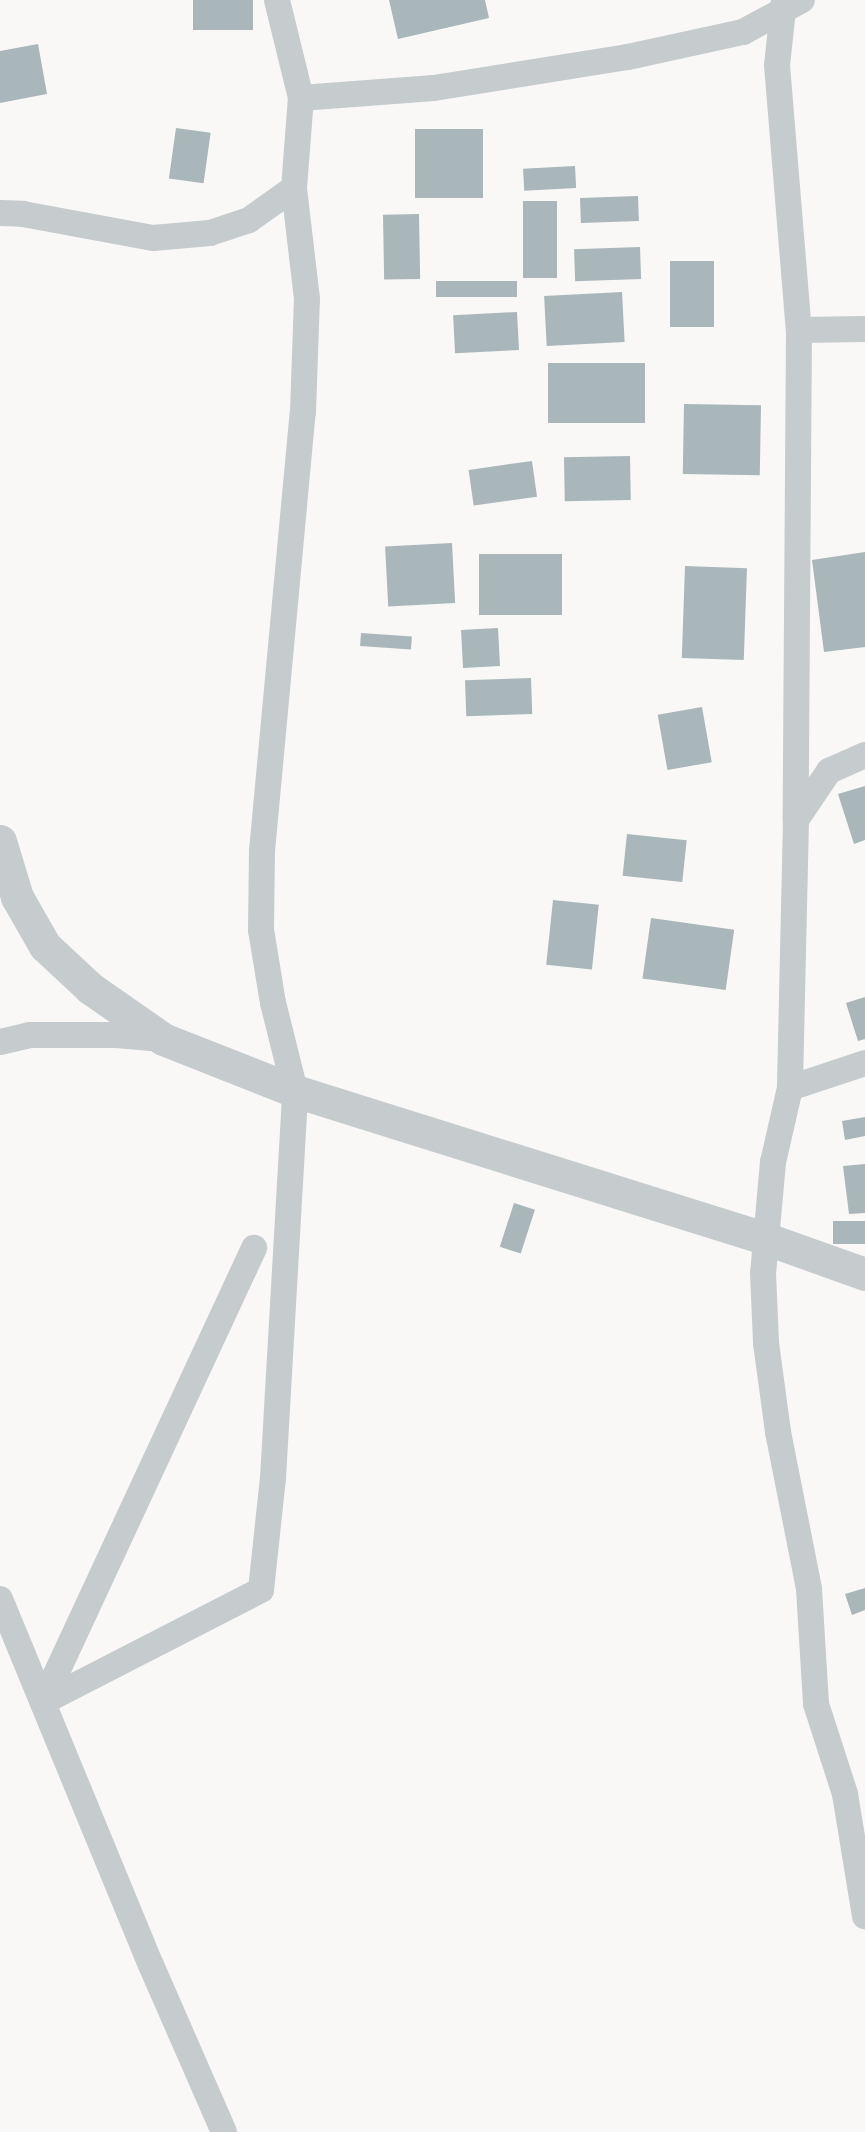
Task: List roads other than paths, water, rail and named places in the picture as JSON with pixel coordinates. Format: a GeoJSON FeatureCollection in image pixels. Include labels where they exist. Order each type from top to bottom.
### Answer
{"type":"FeatureCollection","features":[{"type":"Feature","properties":{"kind":"street"},"geometry":{"type":"LineString","coordinates":[[43,1702],[261,1590],[273,1478],[295,1091],[273,1003],[261,930],[262,851],[274,749],[303,412],[307,299],[294,188],[301,98],[277,0]]}},
{"type":"Feature","properties":{"kind":"street"},"geometry":{"type":"LineString","coordinates":[[301,98],[434,88],[628,57],[743,32],[790,4]]}},
{"type":"Feature","properties":{"kind":"street"},"geometry":{"type":"LineString","coordinates":[[790,4],[777,65],[799,330],[796,820],[790,1088],[773,1162],[764,1238],[766,1343],[778,1432],[810,1589],[816,1704],[845,1794],[865,1916]]}},
{"type":"Feature","properties":{"kind":"street"},"geometry":{"type":"LineString","coordinates":[[0,213],[23,214],[153,237],[210,233],[249,220],[294,188]]}},
{"type":"Feature","properties":{"kind":"street"},"geometry":{"type":"LineString","coordinates":[[799,330],[865,329]]}},
{"type":"Feature","properties":{"kind":"street"},"geometry":{"type":"LineString","coordinates":[[796,820],[829,771],[865,755]]}},
{"type":"Feature","properties":{"kind":"street"},"geometry":{"type":"LineString","coordinates":[[0,841],[17,897],[45,946],[90,988],[163,1039],[295,1091],[764,1238],[865,1274]]}},
{"type":"Feature","properties":{"kind":"street"},"geometry":{"type":"LineString","coordinates":[[0,1042],[30,1035],[116,1035],[163,1039]]}},
{"type":"Feature","properties":{"kind":"street"},"geometry":{"type":"LineString","coordinates":[[790,1088],[865,1063]]}},
{"type":"Feature","properties":{"kind":"street"},"geometry":{"type":"LineString","coordinates":[[43,1702],[254,1248]]}},
{"type":"Feature","properties":{"kind":"street"},"geometry":{"type":"LineString","coordinates":[[0,1599],[151,1965],[225,2132]]}}]}
